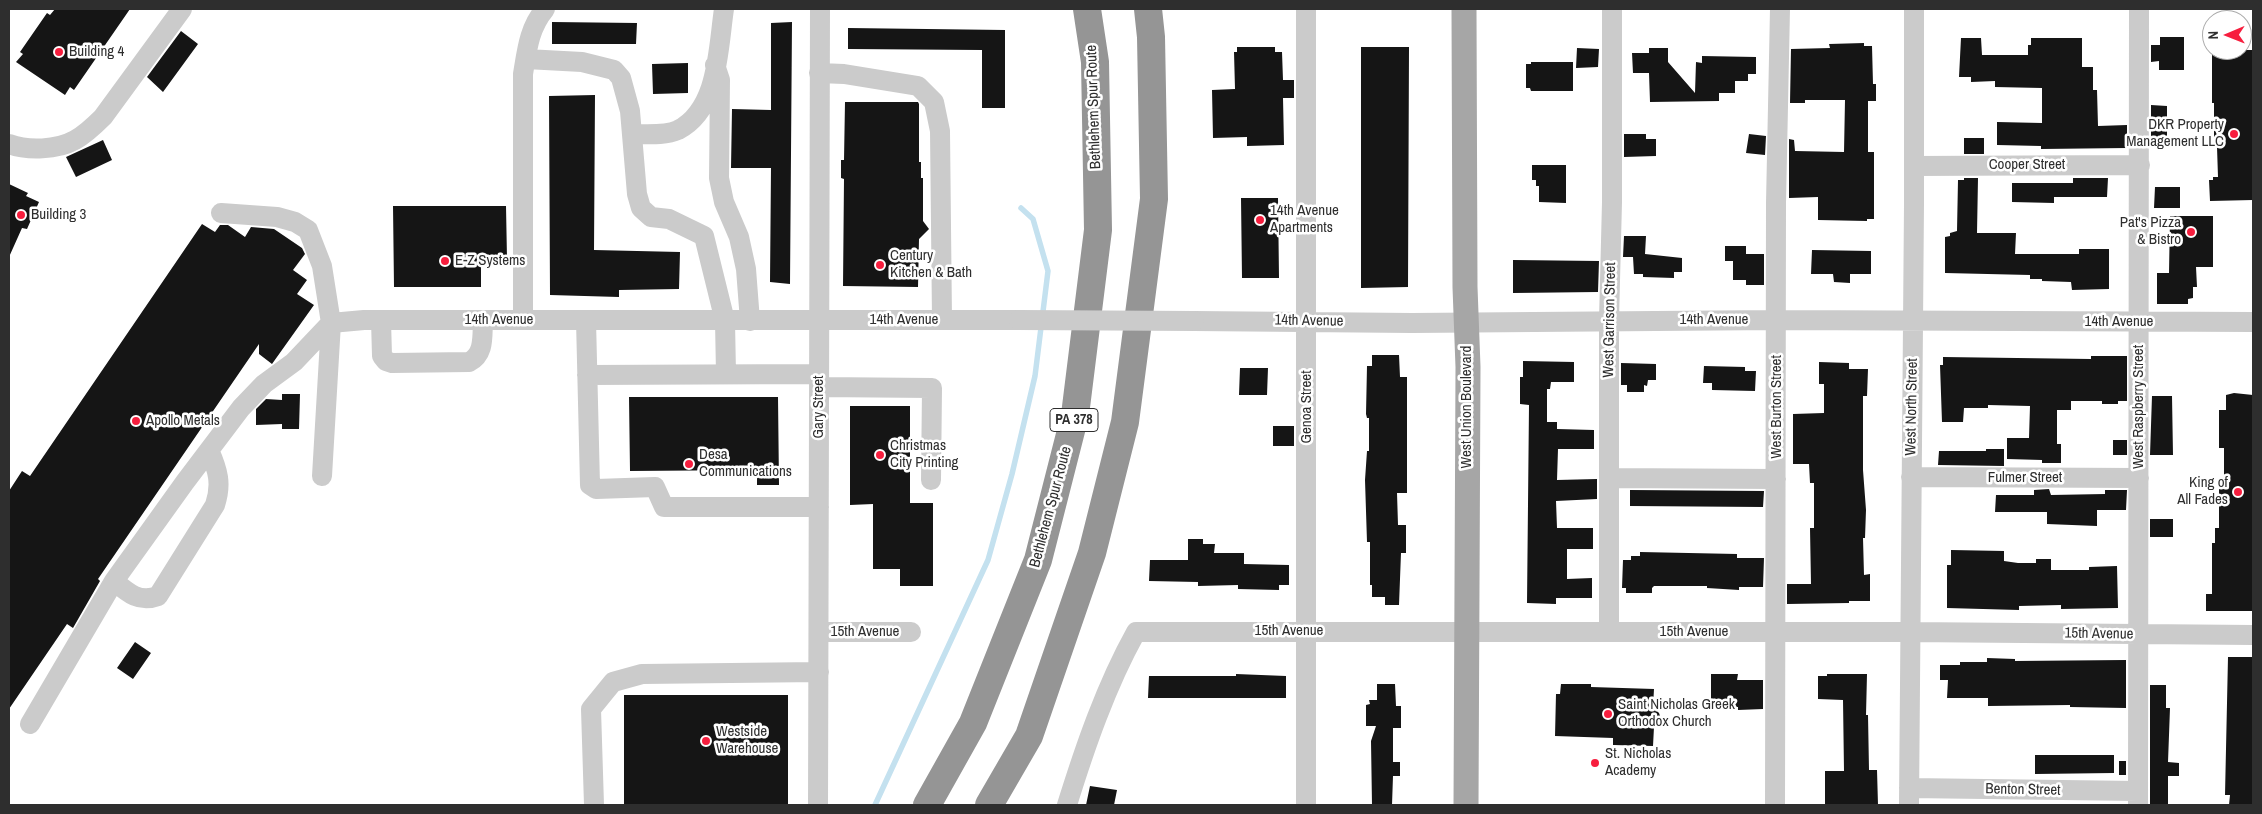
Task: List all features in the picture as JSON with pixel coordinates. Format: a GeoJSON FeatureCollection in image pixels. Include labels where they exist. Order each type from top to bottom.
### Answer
{"type":"FeatureCollection","features":[{"type":"Feature","properties":{"kind":"highway","name":"Bethlehem Spur Route"},"geometry":{"type":"LineString","coordinates":[[927,805],[973,723],[1038,560],[1076,415],[1098,230],[1095,62],[1087,9]]}},
{"type":"Feature","properties":{"kind":"highway"},"geometry":{"type":"LineString","coordinates":[[989,805],[1029,736],[1092,552],[1126,422],[1154,199],[1151,37],[1148,9]]}},
{"type":"Feature","properties":{"kind":"main road","name":"West Union Boulevard"},"geometry":{"type":"LineString","coordinates":[[1464,9],[1468,367],[1466,805]]}},
{"type":"Feature","properties":{"kind":"street"},"geometry":{"type":"LineString","coordinates":[[9,144],[20,148],[48,147],[74,141],[89,131],[103,117],[182,9]]}},
{"type":"Feature","properties":{"kind":"street"},"geometry":{"type":"LineString","coordinates":[[523,320],[523,74],[533,28],[545,9]]}},
{"type":"Feature","properties":{"kind":"street"},"geometry":{"type":"LineString","coordinates":[[632,134],[662,133],[677,130],[693,118],[705,101],[712,82],[724,9]]}},
{"type":"Feature","properties":{"kind":"street","name":"Gary Street"},"geometry":{"type":"LineString","coordinates":[[818,805],[820,9]]}},
{"type":"Feature","properties":{"kind":"street","name":"Genoa Street"},"geometry":{"type":"LineString","coordinates":[[1306,9],[1306,805]]}},
{"type":"Feature","properties":{"kind":"street","name":"West Garrison Street"},"geometry":{"type":"LineString","coordinates":[[1608,632],[1612,9]]}},
{"type":"Feature","properties":{"kind":"street","name":"West Burton Street"},"geometry":{"type":"LineString","coordinates":[[1775,805],[1776,203],[1780,9]]}},
{"type":"Feature","properties":{"kind":"street","name":"West North Street"},"geometry":{"type":"LineString","coordinates":[[1909,797],[1914,9]]}},
{"type":"Feature","properties":{"kind":"street","name":"West Raspberry Street"},"geometry":{"type":"LineString","coordinates":[[2138,798],[2139,9]]}},
{"type":"Feature","properties":{"kind":"street"},"geometry":{"type":"LineString","coordinates":[[526,59],[582,62],[614,70],[621,78],[626,90],[637,194],[641,208],[651,217],[669,219],[704,236],[725,321],[726,374]]}},
{"type":"Feature","properties":{"kind":"street"},"geometry":{"type":"LineString","coordinates":[[715,65],[720,80],[719,178],[724,202],[739,237],[746,269],[750,321]]}},
{"type":"Feature","properties":{"kind":"street"},"geometry":{"type":"LineString","coordinates":[[819,73],[844,74],[918,86],[934,102],[940,131],[942,320]]}},
{"type":"Feature","properties":{"kind":"street","name":"Cooper Street"},"geometry":{"type":"LineString","coordinates":[[1914,166],[2140,164]]}},
{"type":"Feature","properties":{"kind":"street"},"geometry":{"type":"LineString","coordinates":[[222,213],[277,217],[295,222],[308,230],[322,266],[332,323],[322,476]]}},
{"type":"Feature","properties":{"kind":"street"},"geometry":{"type":"LineString","coordinates":[[373,320],[382,356],[386,362],[392,364],[469,362],[481,352],[483,320]]}},
{"type":"Feature","properties":{"kind":"street","name":"14th Avenue"},"geometry":{"type":"LineString","coordinates":[[332,323],[373,320],[2253,322]]}},
{"type":"Feature","properties":{"kind":"street"},"geometry":{"type":"LineString","coordinates":[[586,320],[590,485],[596,489],[655,487],[664,507],[819,507]]}},
{"type":"Feature","properties":{"kind":"street"},"geometry":{"type":"LineString","coordinates":[[30,724],[114,581],[209,450],[241,408],[264,384],[294,362],[332,323]]}},
{"type":"Feature","properties":{"kind":"street"},"geometry":{"type":"LineString","coordinates":[[587,375],[726,374],[932,388],[932,480]]}},
{"type":"Feature","properties":{"kind":"street"},"geometry":{"type":"LineString","coordinates":[[114,581],[138,599],[148,600],[158,596],[217,498],[219,492],[218,470],[209,450]]}},
{"type":"Feature","properties":{"kind":"street","name":"Fulmer Street"},"geometry":{"type":"LineString","coordinates":[[1911,477],[2139,478]]}},
{"type":"Feature","properties":{"kind":"street"},"geometry":{"type":"LineString","coordinates":[[1609,478],[1776,479]]}},
{"type":"Feature","properties":{"kind":"street","name":"15th Avenue"},"geometry":{"type":"LineString","coordinates":[[819,632],[912,632]]}},
{"type":"Feature","properties":{"kind":"street","name":"15th Avenue"},"geometry":{"type":"LineString","coordinates":[[1067,805],[1079,765],[1122,656],[1136,632],[1909,632],[2253,635]]}},
{"type":"Feature","properties":{"kind":"street"},"geometry":{"type":"LineString","coordinates":[[594,805],[591,709],[613,682],[642,674],[819,672]]}},
{"type":"Feature","properties":{"kind":"street","name":"Benton Street"},"geometry":{"type":"LineString","coordinates":[[1909,797],[2138,798]]}},
{"type":"Feature","properties":{"kind":"building","name":"Building 4"},"geometry":{"type":"Polygon","coordinates":[[[55,9],[130,9],[74,90],[70,87],[65,95],[16,62],[23,54],[20,52],[47,13],[50,15],[55,9]]]}},
{"type":"Feature","properties":{"kind":"building"},"geometry":{"type":"Polygon","coordinates":[[[552,22],[637,23],[636,44],[552,44],[552,22]]]}},
{"type":"Feature","properties":{"kind":"building"},"geometry":{"type":"Polygon","coordinates":[[[792,22],[790,284],[770,282],[771,168],[731,168],[732,109],[771,110],[771,23],[792,22]]]}},
{"type":"Feature","properties":{"kind":"building"},"geometry":{"type":"Polygon","coordinates":[[[848,28],[1005,30],[1005,108],[982,108],[982,50],[848,49],[848,28]]]}},
{"type":"Feature","properties":{"kind":"building"},"geometry":{"type":"Polygon","coordinates":[[[181,31],[198,44],[163,92],[147,77],[181,31]]]}},
{"type":"Feature","properties":{"kind":"building"},"geometry":{"type":"Polygon","coordinates":[[[2160,37],[2184,37],[2184,70],[2159,70],[2159,61],[2151,62],[2151,45],[2160,45],[2160,37]]]}},
{"type":"Feature","properties":{"kind":"building"},"geometry":{"type":"Polygon","coordinates":[[[1961,38],[1981,38],[1982,55],[2028,55],[2028,45],[2031,45],[2031,38],[2082,38],[2082,67],[2093,67],[2093,90],[2097,90],[2098,126],[2127,125],[2127,148],[2041,149],[2041,146],[1997,145],[1997,122],[2042,123],[2042,88],[1995,87],[1995,81],[1971,82],[1971,77],[1959,77],[1961,38]]]}},
{"type":"Feature","properties":{"kind":"building"},"geometry":{"type":"Polygon","coordinates":[[[1864,43],[1864,46],[1872,46],[1873,84],[1876,84],[1876,101],[1868,101],[1868,152],[1874,152],[1874,219],[1867,219],[1867,221],[1818,220],[1818,197],[1789,198],[1789,139],[1794,140],[1795,151],[1844,152],[1845,100],[1805,100],[1805,103],[1790,103],[1791,49],[1830,48],[1829,44],[1864,43]]]}},
{"type":"Feature","properties":{"kind":"building"},"geometry":{"type":"Polygon","coordinates":[[[1237,47],[1275,47],[1275,52],[1282,52],[1283,80],[1294,80],[1294,98],[1283,98],[1284,145],[1247,146],[1247,137],[1213,138],[1212,90],[1235,89],[1234,52],[1237,52],[1237,47]]]}},
{"type":"Feature","properties":{"kind":"building"},"geometry":{"type":"Polygon","coordinates":[[[1361,47],[1409,47],[1408,287],[1361,288],[1361,47]]]}},
{"type":"Feature","properties":{"kind":"building"},"geometry":{"type":"Polygon","coordinates":[[[1577,48],[1599,49],[1598,67],[1576,68],[1577,48]]]}},
{"type":"Feature","properties":{"kind":"building"},"geometry":{"type":"Polygon","coordinates":[[[1649,48],[1668,48],[1668,62],[1695,93],[1696,62],[1702,63],[1702,56],[1756,57],[1756,74],[1748,74],[1748,81],[1735,81],[1735,93],[1719,93],[1719,101],[1650,102],[1649,73],[1633,73],[1632,53],[1649,53],[1649,48]]]}},
{"type":"Feature","properties":{"kind":"building"},"geometry":{"type":"Polygon","coordinates":[[[2253,50],[2253,200],[2210,201],[2209,180],[2213,180],[2213,177],[2218,177],[2217,147],[2214,147],[2214,103],[2212,103],[2212,60],[2252,60],[2253,50]]]}},
{"type":"Feature","properties":{"kind":"building"},"geometry":{"type":"Polygon","coordinates":[[[1531,62],[1573,62],[1573,91],[1531,91],[1530,88],[1526,88],[1526,64],[1531,64],[1531,62]]]}},
{"type":"Feature","properties":{"kind":"building"},"geometry":{"type":"Polygon","coordinates":[[[688,63],[688,93],[653,94],[652,64],[688,63]]]}},
{"type":"Feature","properties":{"kind":"building"},"geometry":{"type":"Polygon","coordinates":[[[595,95],[594,250],[680,252],[679,289],[619,290],[619,297],[550,295],[549,96],[595,95]]]}},
{"type":"Feature","properties":{"kind":"building"},"geometry":{"type":"Polygon","coordinates":[[[845,102],[918,102],[919,104],[919,162],[921,162],[921,178],[923,178],[923,221],[929,229],[919,239],[918,287],[843,286],[844,179],[841,178],[841,160],[844,160],[845,102]]]}},
{"type":"Feature","properties":{"kind":"building"},"geometry":{"type":"Polygon","coordinates":[[[2151,105],[2167,106],[2167,140],[2151,139],[2151,105]]]}},
{"type":"Feature","properties":{"kind":"building"},"geometry":{"type":"Polygon","coordinates":[[[1624,134],[1646,134],[1646,139],[1656,139],[1656,156],[1624,157],[1624,134]]]}},
{"type":"Feature","properties":{"kind":"building"},"geometry":{"type":"Polygon","coordinates":[[[1749,134],[1766,136],[1765,155],[1746,153],[1749,134]]]}},
{"type":"Feature","properties":{"kind":"building"},"geometry":{"type":"Polygon","coordinates":[[[1964,138],[1984,138],[1984,154],[1964,154],[1964,138]]]}},
{"type":"Feature","properties":{"kind":"building"},"geometry":{"type":"Polygon","coordinates":[[[103,140],[112,160],[76,177],[66,157],[103,140]]]}},
{"type":"Feature","properties":{"kind":"building"},"geometry":{"type":"Polygon","coordinates":[[[1532,165],[1566,165],[1566,203],[1539,202],[1539,186],[1536,186],[1536,180],[1532,180],[1532,165]]]}},
{"type":"Feature","properties":{"kind":"building"},"geometry":{"type":"Polygon","coordinates":[[[1964,178],[1978,178],[1977,233],[2016,233],[2015,254],[2079,254],[2079,249],[2109,249],[2109,289],[2072,290],[2071,282],[2030,279],[2030,275],[1945,273],[1945,237],[1957,231],[1958,180],[1964,180],[1964,178]]]}},
{"type":"Feature","properties":{"kind":"building"},"geometry":{"type":"Polygon","coordinates":[[[2073,178],[2108,178],[2107,197],[2054,197],[2054,203],[2012,202],[2012,183],[2073,183],[2073,178]]]}},
{"type":"Feature","properties":{"kind":"building","name":"Building 3"},"geometry":{"type":"Polygon","coordinates":[[[9,184],[28,193],[26,196],[39,202],[27,229],[22,228],[9,257],[9,184]]]}},
{"type":"Feature","properties":{"kind":"building"},"geometry":{"type":"Polygon","coordinates":[[[2155,187],[2180,187],[2180,208],[2154,208],[2155,187]]]}},
{"type":"Feature","properties":{"kind":"building","name":"14th Avenue Apartments"},"geometry":{"type":"Polygon","coordinates":[[[1241,198],[1278,198],[1279,278],[1242,278],[1241,198]]]}},
{"type":"Feature","properties":{"kind":"building"},"geometry":{"type":"Polygon","coordinates":[[[393,206],[506,206],[507,259],[481,260],[481,287],[394,287],[393,206]]]}},
{"type":"Feature","properties":{"kind":"building","name":"Pat's Pizza & Bistro"},"geometry":{"type":"Polygon","coordinates":[[[2170,216],[2213,216],[2213,267],[2196,267],[2197,287],[2193,287],[2193,298],[2188,299],[2188,304],[2157,304],[2157,273],[2169,273],[2170,216]]]}},
{"type":"Feature","properties":{"kind":"building","name":"Apollo Metals"},"geometry":{"type":"Polygon","coordinates":[[[202,224],[215,232],[220,225],[228,225],[245,237],[251,227],[274,229],[302,248],[305,254],[293,270],[307,280],[297,294],[314,305],[272,364],[259,354],[259,344],[98,579],[100,581],[73,628],[67,624],[9,709],[9,491],[22,471],[30,476],[202,224]]]}},
{"type":"Feature","properties":{"kind":"building"},"geometry":{"type":"Polygon","coordinates":[[[1624,236],[1646,236],[1645,254],[1682,258],[1682,272],[1674,272],[1674,278],[1643,277],[1643,274],[1634,274],[1633,257],[1623,257],[1624,236]]]}},
{"type":"Feature","properties":{"kind":"building"},"geometry":{"type":"Polygon","coordinates":[[[1725,246],[1746,246],[1746,254],[1764,254],[1764,285],[1746,285],[1746,280],[1733,280],[1733,261],[1725,261],[1725,246]]]}},
{"type":"Feature","properties":{"kind":"building"},"geometry":{"type":"Polygon","coordinates":[[[1812,250],[1871,251],[1871,274],[1850,274],[1850,283],[1834,282],[1833,274],[1811,274],[1812,250]]]}},
{"type":"Feature","properties":{"kind":"building"},"geometry":{"type":"Polygon","coordinates":[[[1513,260],[1599,261],[1598,292],[1513,293],[1513,260]]]}},
{"type":"Feature","properties":{"kind":"building"},"geometry":{"type":"Polygon","coordinates":[[[1372,355],[1399,355],[1400,377],[1407,377],[1407,493],[1397,493],[1398,525],[1406,525],[1406,553],[1401,553],[1399,605],[1385,605],[1385,597],[1372,597],[1372,585],[1370,585],[1370,542],[1367,542],[1365,480],[1367,451],[1369,451],[1369,418],[1367,418],[1366,414],[1367,366],[1372,366],[1372,355]]]}},
{"type":"Feature","properties":{"kind":"building"},"geometry":{"type":"Polygon","coordinates":[[[2091,356],[2127,356],[2127,401],[2118,401],[2118,404],[2102,404],[2102,401],[2071,401],[2071,410],[2057,410],[2057,444],[2061,444],[2061,463],[2042,463],[2042,460],[2007,459],[2007,438],[2029,438],[2030,406],[1988,405],[1988,408],[1964,408],[1963,422],[1942,422],[1940,365],[1943,365],[1943,357],[2091,359],[2091,356]]]}},
{"type":"Feature","properties":{"kind":"building"},"geometry":{"type":"Polygon","coordinates":[[[1523,361],[1574,362],[1574,382],[1551,382],[1550,389],[1547,389],[1547,422],[1557,422],[1557,429],[1594,430],[1594,449],[1558,449],[1557,480],[1597,479],[1597,499],[1556,501],[1557,528],[1593,528],[1593,549],[1567,549],[1567,579],[1592,578],[1592,598],[1556,598],[1556,604],[1527,603],[1529,405],[1520,404],[1520,377],[1523,377],[1523,361]]]}},
{"type":"Feature","properties":{"kind":"building"},"geometry":{"type":"Polygon","coordinates":[[[1819,362],[1849,363],[1849,369],[1868,369],[1867,396],[1863,396],[1863,470],[1866,510],[1865,538],[1863,538],[1864,575],[1870,574],[1870,601],[1787,604],[1787,584],[1811,584],[1810,528],[1814,528],[1814,483],[1810,483],[1809,464],[1793,464],[1793,414],[1824,413],[1824,384],[1819,384],[1819,362]]]}},
{"type":"Feature","properties":{"kind":"building"},"geometry":{"type":"Polygon","coordinates":[[[1621,363],[1656,364],[1656,380],[1648,380],[1647,386],[1644,385],[1644,392],[1627,392],[1627,385],[1621,385],[1621,363]]]}},
{"type":"Feature","properties":{"kind":"building"},"geometry":{"type":"Polygon","coordinates":[[[1704,366],[1745,367],[1745,371],[1756,371],[1755,391],[1712,390],[1712,383],[1703,383],[1704,366]]]}},
{"type":"Feature","properties":{"kind":"building"},"geometry":{"type":"Polygon","coordinates":[[[1240,368],[1268,368],[1267,395],[1239,395],[1240,368]]]}},
{"type":"Feature","properties":{"kind":"building"},"geometry":{"type":"Polygon","coordinates":[[[2234,393],[2253,395],[2253,611],[2206,611],[2206,594],[2212,594],[2212,543],[2215,543],[2215,528],[2219,528],[2219,485],[2224,485],[2224,448],[2219,448],[2219,410],[2226,410],[2226,395],[2234,393]]]}},
{"type":"Feature","properties":{"kind":"building"},"geometry":{"type":"Polygon","coordinates":[[[282,394],[300,394],[299,429],[282,429],[282,424],[256,425],[256,409],[266,399],[282,400],[282,394]]]}},
{"type":"Feature","properties":{"kind":"building"},"geometry":{"type":"Polygon","coordinates":[[[2152,396],[2172,396],[2173,455],[2150,455],[2152,396]]]}},
{"type":"Feature","properties":{"kind":"building"},"geometry":{"type":"Polygon","coordinates":[[[629,397],[778,397],[779,485],[757,485],[757,470],[630,471],[629,397]]]}},
{"type":"Feature","properties":{"kind":"building"},"geometry":{"type":"Polygon","coordinates":[[[850,406],[910,406],[910,503],[933,503],[933,586],[900,586],[900,569],[873,569],[873,504],[850,505],[850,406]]]}},
{"type":"Feature","properties":{"kind":"building"},"geometry":{"type":"Polygon","coordinates":[[[1273,426],[1294,426],[1294,446],[1273,446],[1273,426]]]}},
{"type":"Feature","properties":{"kind":"building"},"geometry":{"type":"Polygon","coordinates":[[[2113,440],[2127,440],[2127,455],[2113,455],[2113,440]]]}},
{"type":"Feature","properties":{"kind":"building"},"geometry":{"type":"Polygon","coordinates":[[[1986,449],[2004,449],[2004,466],[1938,465],[1939,451],[1986,451],[1986,449]]]}},
{"type":"Feature","properties":{"kind":"building"},"geometry":{"type":"Polygon","coordinates":[[[2049,489],[2051,495],[2105,494],[2105,490],[2127,490],[2126,510],[2097,510],[2097,526],[2047,524],[2047,512],[1995,512],[1996,495],[2034,495],[2034,490],[2049,489]]]}},
{"type":"Feature","properties":{"kind":"building"},"geometry":{"type":"Polygon","coordinates":[[[1630,490],[1764,491],[1763,507],[1630,506],[1630,490]]]}},
{"type":"Feature","properties":{"kind":"building"},"geometry":{"type":"Polygon","coordinates":[[[2150,519],[2173,519],[2173,537],[2150,537],[2150,519]]]}},
{"type":"Feature","properties":{"kind":"building"},"geometry":{"type":"Polygon","coordinates":[[[1188,539],[1203,539],[1203,544],[1215,544],[1214,553],[1244,553],[1244,564],[1289,565],[1289,585],[1279,585],[1279,590],[1238,589],[1238,585],[1198,586],[1198,582],[1149,581],[1150,560],[1188,560],[1188,539]]]}},
{"type":"Feature","properties":{"kind":"building"},"geometry":{"type":"Polygon","coordinates":[[[1951,550],[2004,551],[2004,561],[2018,563],[2036,563],[2036,559],[2051,559],[2051,570],[2089,570],[2089,567],[2117,566],[2118,608],[2061,609],[2061,605],[2019,606],[2019,610],[1947,608],[1947,565],[1951,565],[1951,550]]]}},
{"type":"Feature","properties":{"kind":"building"},"geometry":{"type":"Polygon","coordinates":[[[1640,552],[1737,554],[1737,558],[1764,558],[1763,587],[1739,587],[1739,590],[1707,588],[1707,586],[1654,586],[1652,593],[1626,593],[1626,588],[1622,588],[1623,560],[1631,560],[1631,556],[1640,556],[1640,552]]]}},
{"type":"Feature","properties":{"kind":"building"},"geometry":{"type":"Polygon","coordinates":[[[135,642],[151,653],[133,679],[117,668],[135,642]]]}},
{"type":"Feature","properties":{"kind":"building"},"geometry":{"type":"Polygon","coordinates":[[[2228,657],[2253,657],[2253,805],[2229,805],[2230,795],[2225,795],[2228,657]]]}},
{"type":"Feature","properties":{"kind":"building"},"geometry":{"type":"Polygon","coordinates":[[[1987,658],[2015,659],[2015,661],[2126,660],[2126,708],[2070,707],[2070,705],[1988,706],[1988,698],[1947,698],[1948,680],[1940,680],[1940,665],[1960,665],[1960,662],[1987,662],[1987,658]]]}},
{"type":"Feature","properties":{"kind":"building"},"geometry":{"type":"Polygon","coordinates":[[[1236,674],[1286,676],[1286,698],[1148,698],[1149,676],[1236,676],[1236,674]]]}},
{"type":"Feature","properties":{"kind":"building"},"geometry":{"type":"Polygon","coordinates":[[[1711,674],[1738,674],[1737,680],[1763,680],[1763,709],[1738,710],[1738,707],[1711,707],[1711,674]]]}},
{"type":"Feature","properties":{"kind":"building"},"geometry":{"type":"Polygon","coordinates":[[[1827,674],[1867,674],[1866,715],[1868,715],[1869,770],[1877,770],[1878,805],[1825,805],[1825,771],[1844,771],[1843,700],[1818,699],[1818,676],[1827,676],[1827,674]]]}},
{"type":"Feature","properties":{"kind":"building"},"geometry":{"type":"Polygon","coordinates":[[[1377,684],[1395,684],[1396,706],[1401,706],[1401,728],[1393,728],[1393,762],[1400,762],[1400,776],[1393,776],[1392,805],[1372,805],[1371,741],[1376,726],[1366,726],[1366,705],[1370,704],[1369,700],[1377,700],[1377,684]]]}},
{"type":"Feature","properties":{"kind":"building","name":"Saint Nicholas Greek Orthodox Church"},"geometry":{"type":"Polygon","coordinates":[[[1561,684],[1591,684],[1591,687],[1654,689],[1653,707],[1659,713],[1661,719],[1654,727],[1653,746],[1613,745],[1613,738],[1555,736],[1556,694],[1560,694],[1561,684]]]}},
{"type":"Feature","properties":{"kind":"building"},"geometry":{"type":"Polygon","coordinates":[[[2150,685],[2166,685],[2166,708],[2170,708],[2168,762],[2179,763],[2179,776],[2168,776],[2168,805],[2150,805],[2150,685]]]}},
{"type":"Feature","properties":{"kind":"building","name":"Westside Warehouse"},"geometry":{"type":"Polygon","coordinates":[[[624,695],[788,695],[788,805],[624,805],[624,695]]]}},
{"type":"Feature","properties":{"kind":"building"},"geometry":{"type":"Polygon","coordinates":[[[2035,755],[2114,755],[2114,773],[2035,774],[2035,755]]]}},
{"type":"Feature","properties":{"kind":"building"},"geometry":{"type":"Polygon","coordinates":[[[2119,761],[2126,761],[2126,775],[2119,775],[2119,761]]]}},
{"type":"Feature","properties":{"kind":"building"},"geometry":{"type":"Polygon","coordinates":[[[1090,786],[1117,790],[1114,805],[1086,805],[1090,786]]]}},
{"type":"Feature","properties":{"kind":"waterway"},"geometry":{"type":"LineString","coordinates":[[875,805],[988,560],[1012,474],[1035,376],[1048,271],[1033,219],[1021,208]]}},
{"type":"Feature","properties":{"kind":"place","name":"Building 4"},"geometry":{"type":"Point","coordinates":[59,52]}},
{"type":"Feature","properties":{"kind":"place","name":"DKR Property Management LLC"},"geometry":{"type":"Point","coordinates":[2234,134]}},
{"type":"Feature","properties":{"kind":"place","name":"Building 3"},"geometry":{"type":"Point","coordinates":[21,215]}},
{"type":"Feature","properties":{"kind":"place","name":"14th Avenue Apartments"},"geometry":{"type":"Point","coordinates":[1260,220]}},
{"type":"Feature","properties":{"kind":"place","name":"Pat's Pizza & Bistro"},"geometry":{"type":"Point","coordinates":[2191,232]}},
{"type":"Feature","properties":{"kind":"place","name":"E-Z Systems"},"geometry":{"type":"Point","coordinates":[445,261]}},
{"type":"Feature","properties":{"kind":"place","name":"Century Kitchen & Bath"},"geometry":{"type":"Point","coordinates":[880,265]}},
{"type":"Feature","properties":{"kind":"place","name":"Apollo Metals"},"geometry":{"type":"Point","coordinates":[136,421]}},
{"type":"Feature","properties":{"kind":"place","name":"Christmas City Printing"},"geometry":{"type":"Point","coordinates":[880,455]}},
{"type":"Feature","properties":{"kind":"place","name":"Desa Communications"},"geometry":{"type":"Point","coordinates":[689,464]}},
{"type":"Feature","properties":{"kind":"place","name":"King of All Fades"},"geometry":{"type":"Point","coordinates":[2238,492]}},
{"type":"Feature","properties":{"kind":"place","name":"Saint Nicholas Greek Orthodox Church"},"geometry":{"type":"Point","coordinates":[1608,714]}},
{"type":"Feature","properties":{"kind":"place","name":"Westside Warehouse"},"geometry":{"type":"Point","coordinates":[706,741]}},
{"type":"Feature","properties":{"kind":"place","name":"St. Nicholas Academy"},"geometry":{"type":"Point","coordinates":[1595,763]}}]}
